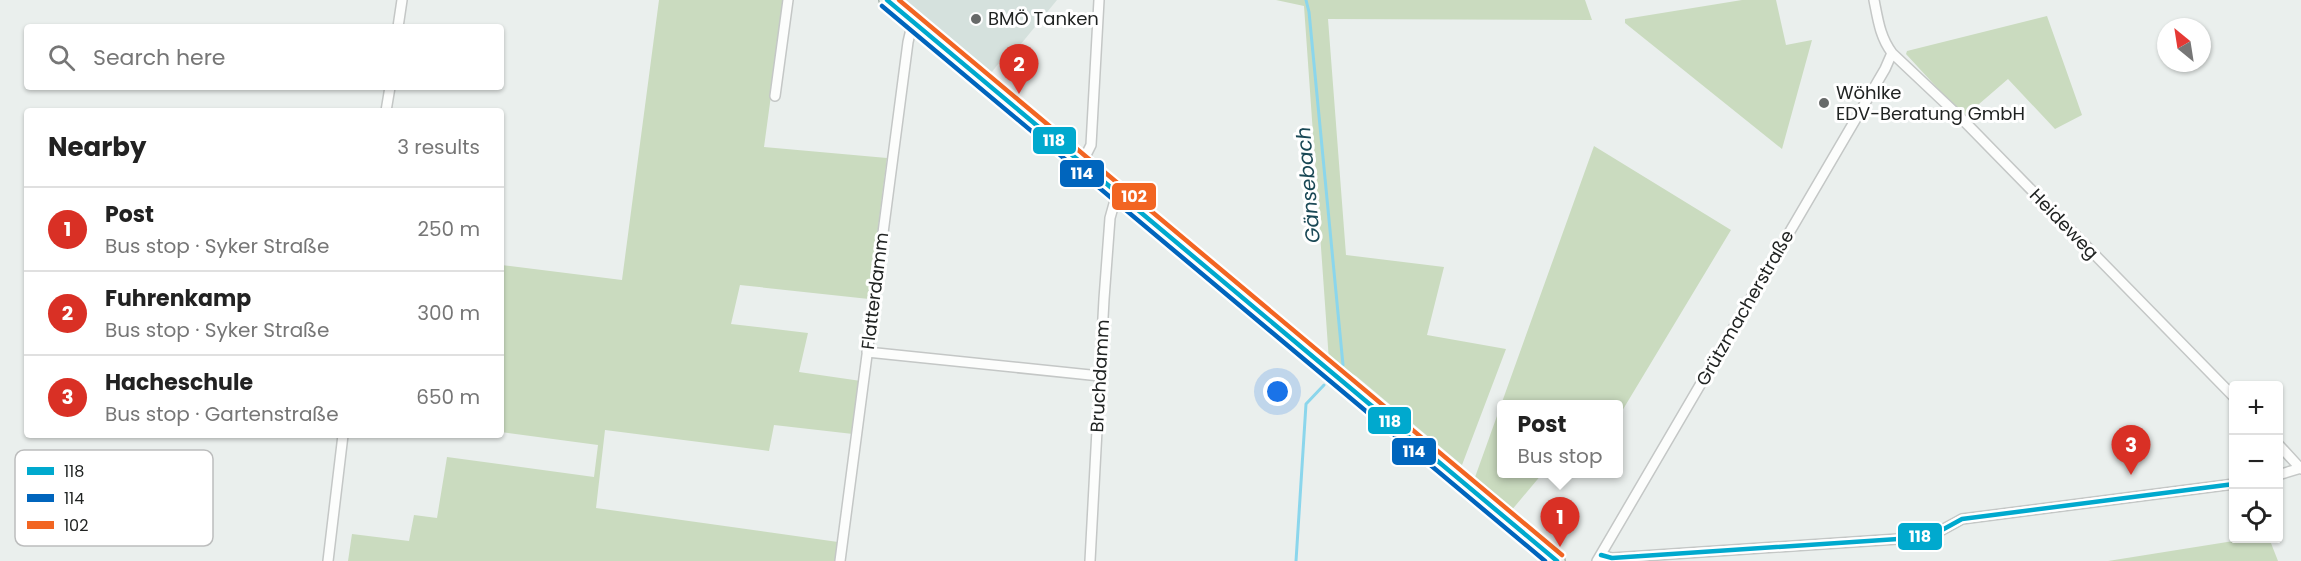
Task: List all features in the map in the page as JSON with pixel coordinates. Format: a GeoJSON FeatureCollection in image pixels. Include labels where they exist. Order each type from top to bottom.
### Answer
{"type":"FeatureCollection","features":[{"type":"Feature","properties":{"kind":"main road"},"geometry":{"type":"LineString","coordinates":[[887,0],[1557,561]]}},
{"type":"Feature","properties":{"kind":"street"},"geometry":{"type":"LineString","coordinates":[[398,24],[402,0]]}},
{"type":"Feature","properties":{"kind":"street"},"geometry":{"type":"LineString","coordinates":[[775,96],[788,0]]}},
{"type":"Feature","properties":{"kind":"street"},"geometry":{"type":"LineString","coordinates":[[1082,163],[1091,145],[1099,0]]}},
{"type":"Feature","properties":{"kind":"street"},"geometry":{"type":"LineString","coordinates":[[1874,0],[1880,32],[1892,53]]}},
{"type":"Feature","properties":{"kind":"street","name":"Flatterdamm"},"geometry":{"type":"LineString","coordinates":[[840,561],[908,42],[913,21]]}},
{"type":"Feature","properties":{"kind":"street","name":"Heideweg"},"geometry":{"type":"LineString","coordinates":[[1892,53],[1962,119],[2229,392]]}},
{"type":"Feature","properties":{"kind":"street","name":"Grützmacherstraße"},"geometry":{"type":"LineString","coordinates":[[1599,558],[1879,80],[1892,53]]}},
{"type":"Feature","properties":{"kind":"street"},"geometry":{"type":"LineString","coordinates":[[386,108],[390,90]]}},
{"type":"Feature","properties":{"kind":"street","name":"Bruchdamm"},"geometry":{"type":"LineString","coordinates":[[1090,561],[1110,218],[1117,193]]}},
{"type":"Feature","properties":{"kind":"street"},"geometry":{"type":"LineString","coordinates":[[867,352],[1100,376]]}},
{"type":"Feature","properties":{"kind":"street"},"geometry":{"type":"LineString","coordinates":[[328,561],[344,438]]}},
{"type":"Feature","properties":{"kind":"street"},"geometry":{"type":"LineString","coordinates":[[2283,449],[2301,469],[2283,474]]}},
{"type":"Feature","properties":{"kind":"street"},"geometry":{"type":"LineString","coordinates":[[1599,558],[1913,538],[1942,530],[1962,519],[2229,485]]}},
{"type":"Feature","properties":{"kind":"shaded area"},"geometry":{"type":"Polygon","coordinates":[[[906,0],[1057,0],[1007,61],[1003,58],[991,73],[905,2],[906,0]]]}},
{"type":"Feature","properties":{"kind":"green space"},"geometry":{"type":"Polygon","coordinates":[[[659,0],[784,0],[764,147],[887,158],[869,299],[740,285],[731,324],[808,333],[799,372],[861,381],[853,434],[774,425],[769,451],[605,430],[596,508],[838,542],[835,561],[348,561],[352,534],[409,541],[414,515],[437,518],[447,457],[594,477],[598,445],[504,432],[504,265],[622,280],[659,0]]]}},
{"type":"Feature","properties":{"kind":"green space"},"geometry":{"type":"Polygon","coordinates":[[[1276,0],[1585,0],[1592,20],[1328,19],[1346,255],[1444,267],[1427,335],[1506,349],[1462,465],[1356,376],[1329,361],[1304,6],[1276,0]]]}},
{"type":"Feature","properties":{"kind":"green space"},"geometry":{"type":"Polygon","coordinates":[[[1742,0],[1776,0],[1786,45],[1812,40],[1782,149],[1625,23],[1625,19],[1742,0]]]}},
{"type":"Feature","properties":{"kind":"green space"},"geometry":{"type":"Polygon","coordinates":[[[2047,16],[2082,115],[2055,129],[2008,79],[1964,117],[1906,54],[1907,51],[2047,16]]]}},
{"type":"Feature","properties":{"kind":"green space"},"geometry":{"type":"Polygon","coordinates":[[[1594,146],[1731,230],[1623,409],[1623,400],[1503,400],[1594,146]]]}},
{"type":"Feature","properties":{"kind":"green space"},"geometry":{"type":"Polygon","coordinates":[[[1497,416],[1497,478],[1539,478],[1511,511],[1474,480],[1497,416]]]}},
{"type":"Feature","properties":{"kind":"green space"},"geometry":{"type":"Polygon","coordinates":[[[2229,542],[2271,543],[2278,561],[2108,561],[2229,542]]]}},
{"type":"Feature","properties":{"kind":"waterway","name":"Gänsebach"},"geometry":{"type":"LineString","coordinates":[[1306,0],[1343,365],[1340,367]]}},
{"type":"Feature","properties":{"kind":"waterway","name":"Gänsebach"},"geometry":{"type":"LineString","coordinates":[[1296,561],[1306,404],[1324,385]]}},
{"type":"Feature","properties":{"kind":"transit line","name":"118"},"geometry":{"type":"LineString","coordinates":[[887,0],[1557,561]]}},
{"type":"Feature","properties":{"kind":"transit line","name":"102"},"geometry":{"type":"LineString","coordinates":[[899,0],[1562,555]]}},
{"type":"Feature","properties":{"kind":"transit line","name":"114"},"geometry":{"type":"LineString","coordinates":[[882,6],[1545,561]]}},
{"type":"Feature","properties":{"kind":"transit line","name":"118"},"geometry":{"type":"LineString","coordinates":[[1601,555],[1612,558],[1913,538],[1942,530],[1962,519],[2229,485]]}},
{"type":"Feature","properties":{"kind":"place","name":"BMÖ Tanken"},"geometry":{"type":"Point","coordinates":[976,19]}},
{"type":"Feature","properties":{"kind":"place","name":"Fuhrenkamp"},"geometry":{"type":"Point","coordinates":[1019,94]}},
{"type":"Feature","properties":{"kind":"place","name":"Wöhlke EDV-Beratung GmbH"},"geometry":{"type":"Point","coordinates":[1824,103]}},
{"type":"Feature","properties":{"kind":"place","name":"Hacheschule"},"geometry":{"type":"Point","coordinates":[2131,475]}},
{"type":"Feature","properties":{"kind":"place","name":"Post"},"geometry":{"type":"Point","coordinates":[1560,547]}}]}
